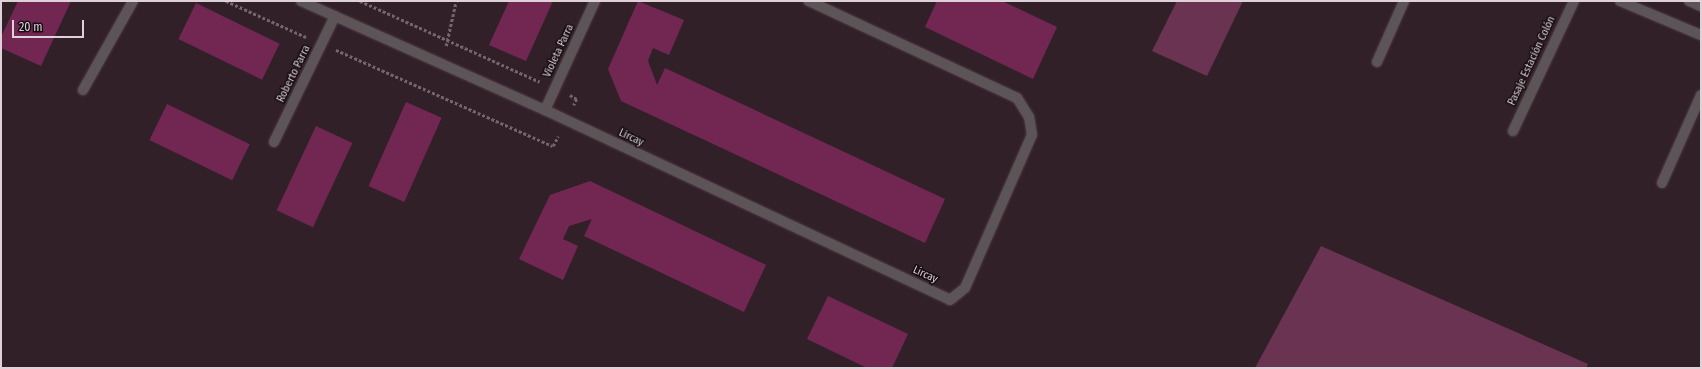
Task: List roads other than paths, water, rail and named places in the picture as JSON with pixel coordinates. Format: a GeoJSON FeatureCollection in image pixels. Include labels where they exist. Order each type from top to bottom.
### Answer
{"type":"FeatureCollection","features":[{"type":"Feature","properties":{"kind":"street"},"geometry":{"type":"LineString","coordinates":[[84,90],[133,1]]}},
{"type":"Feature","properties":{"kind":"street","name":"Violeta Parra"},"geometry":{"type":"LineString","coordinates":[[544,110],[595,1]]}},
{"type":"Feature","properties":{"kind":"street","name":"Lircay"},"geometry":{"type":"LineString","coordinates":[[306,2],[544,110],[950,300],[965,288],[1032,135],[1029,117],[1017,98],[809,1]]}},
{"type":"Feature","properties":{"kind":"street"},"geometry":{"type":"LineString","coordinates":[[1377,62],[1404,1]]}},
{"type":"Feature","properties":{"kind":"street","name":"Pasaje Estación Colón"},"geometry":{"type":"LineString","coordinates":[[1513,131],[1574,1]]}},
{"type":"Feature","properties":{"kind":"street"},"geometry":{"type":"LineString","coordinates":[[1689,1],[1701,6]]}},
{"type":"Feature","properties":{"kind":"street"},"geometry":{"type":"LineString","coordinates":[[1622,2],[1701,35]]}},
{"type":"Feature","properties":{"kind":"street","name":"Roberto Parra"},"geometry":{"type":"LineString","coordinates":[[274,142],[335,16]]}},
{"type":"Feature","properties":{"kind":"street"},"geometry":{"type":"LineString","coordinates":[[1662,183],[1701,96]]}}]}
